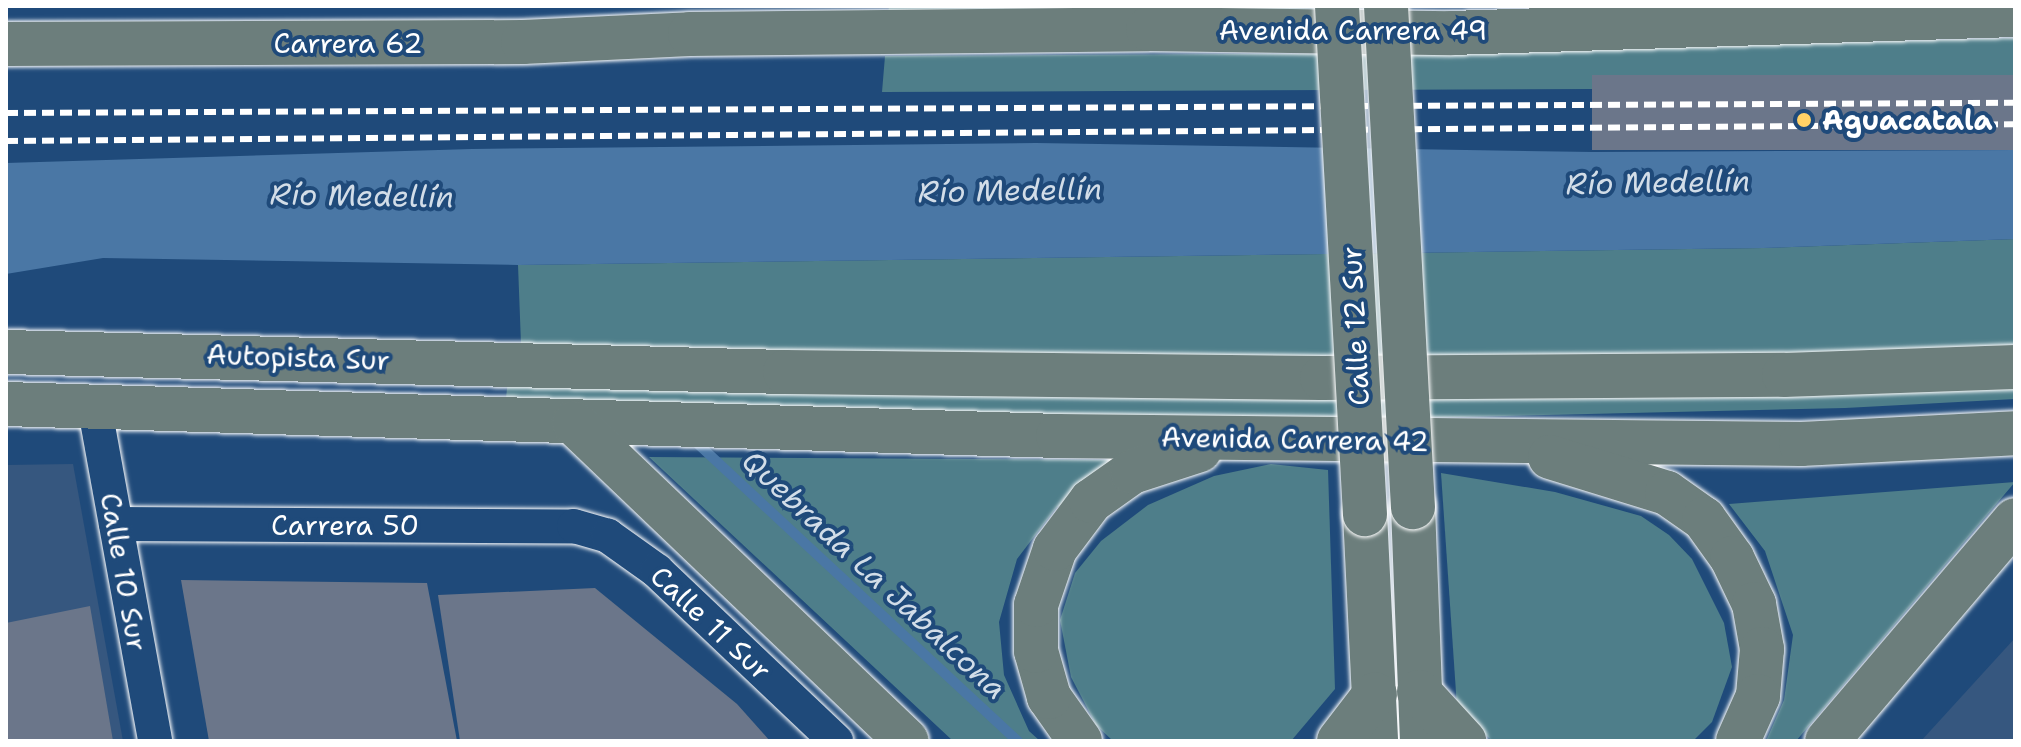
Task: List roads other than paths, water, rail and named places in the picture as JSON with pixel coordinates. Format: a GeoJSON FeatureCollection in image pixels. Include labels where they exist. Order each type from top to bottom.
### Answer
{"type":"FeatureCollection","features":[{"type":"Feature","properties":{"kind":"main road","name":"Calle 12 Sur"},"geometry":{"type":"LineString","coordinates":[[1337,6],[1376,741]]}},
{"type":"Feature","properties":{"kind":"main road","name":"Calle 12 Sur"},"geometry":{"type":"LineString","coordinates":[[1386,6],[1413,507],[1422,741]]}},
{"type":"Feature","properties":{"kind":"main road","name":"Avenida Carrera 49"},"geometry":{"type":"LineString","coordinates":[[690,34],[1148,29],[1451,33],[2015,15]]}},
{"type":"Feature","properties":{"kind":"main road"},"geometry":{"type":"LineString","coordinates":[[6,23],[165,44]]}},
{"type":"Feature","properties":{"kind":"main road","name":"Carrera 62"},"geometry":{"type":"LineString","coordinates":[[6,44],[523,42],[690,34]]}},
{"type":"Feature","properties":{"kind":"main road","name":"Autopista Sur"},"geometry":{"type":"LineString","coordinates":[[6,352],[785,372],[1523,379],[2015,367]]}},
{"type":"Feature","properties":{"kind":"main road","name":"Autopista Sur"},"geometry":{"type":"LineString","coordinates":[[6,404],[94,404],[574,423]]}},
{"type":"Feature","properties":{"kind":"main road"},"geometry":{"type":"LineString","coordinates":[[574,423],[907,741]]}},
{"type":"Feature","properties":{"kind":"main road","name":"Avenida Carrera 42"},"geometry":{"type":"LineString","coordinates":[[574,423],[1266,439],[1801,444],[2015,433]]}},
{"type":"Feature","properties":{"kind":"main road"},"geometry":{"type":"LineString","coordinates":[[1080,741],[1049,697],[1036,651],[1036,605],[1055,549],[1091,501],[1132,472],[1188,452],[1266,439]]}},
{"type":"Feature","properties":{"kind":"main road"},"geometry":{"type":"LineString","coordinates":[[1490,441],[1667,493],[1704,519],[1732,558],[1754,604],[1762,649],[1758,696],[1738,741]]}},
{"type":"Feature","properties":{"kind":"main road"},"geometry":{"type":"LineString","coordinates":[[1827,741],[1999,557],[2015,520]]}},
{"type":"Feature","properties":{"kind":"main road"},"geometry":{"type":"LineString","coordinates":[[844,680],[859,741]]}},
{"type":"Feature","properties":{"kind":"main road"},"geometry":{"type":"LineString","coordinates":[[1419,692],[1464,741]]}},
{"type":"Feature","properties":{"kind":"main road"},"geometry":{"type":"LineString","coordinates":[[1339,741],[1375,694]]}},
{"type":"Feature","properties":{"kind":"street","name":"Calle 10 Sur"},"geometry":{"type":"LineString","coordinates":[[94,404],[155,741]]}},
{"type":"Feature","properties":{"kind":"street","name":"Carrera 50"},"geometry":{"type":"LineString","coordinates":[[116,524],[574,526]]}},
{"type":"Feature","properties":{"kind":"street","name":"Calle 11 Sur"},"geometry":{"type":"LineString","coordinates":[[574,526],[608,536],[639,556],[836,741]]}},
{"type":"Feature","properties":{"kind":"water","name":"Río Medellín"},"geometry":{"type":"Polygon","coordinates":[[[1036,143],[1593,152],[2015,150],[2015,239],[1763,248],[518,265],[103,258],[6,274],[6,163],[472,149],[1036,143]]]}},
{"type":"Feature","properties":{"kind":"waterway","name":"Quebrada La Jabalcona"},"geometry":{"type":"LineString","coordinates":[[698,444],[1018,741]]}},
{"type":"Feature","properties":{"kind":"railway"},"geometry":{"type":"LineString","coordinates":[[6,113],[2015,103]]}},
{"type":"Feature","properties":{"kind":"railway"},"geometry":{"type":"LineString","coordinates":[[6,141],[2015,124]]}},
{"type":"Feature","properties":{"kind":"place","name":"Aguacatala"},"geometry":{"type":"Point","coordinates":[1804,120]}}]}
